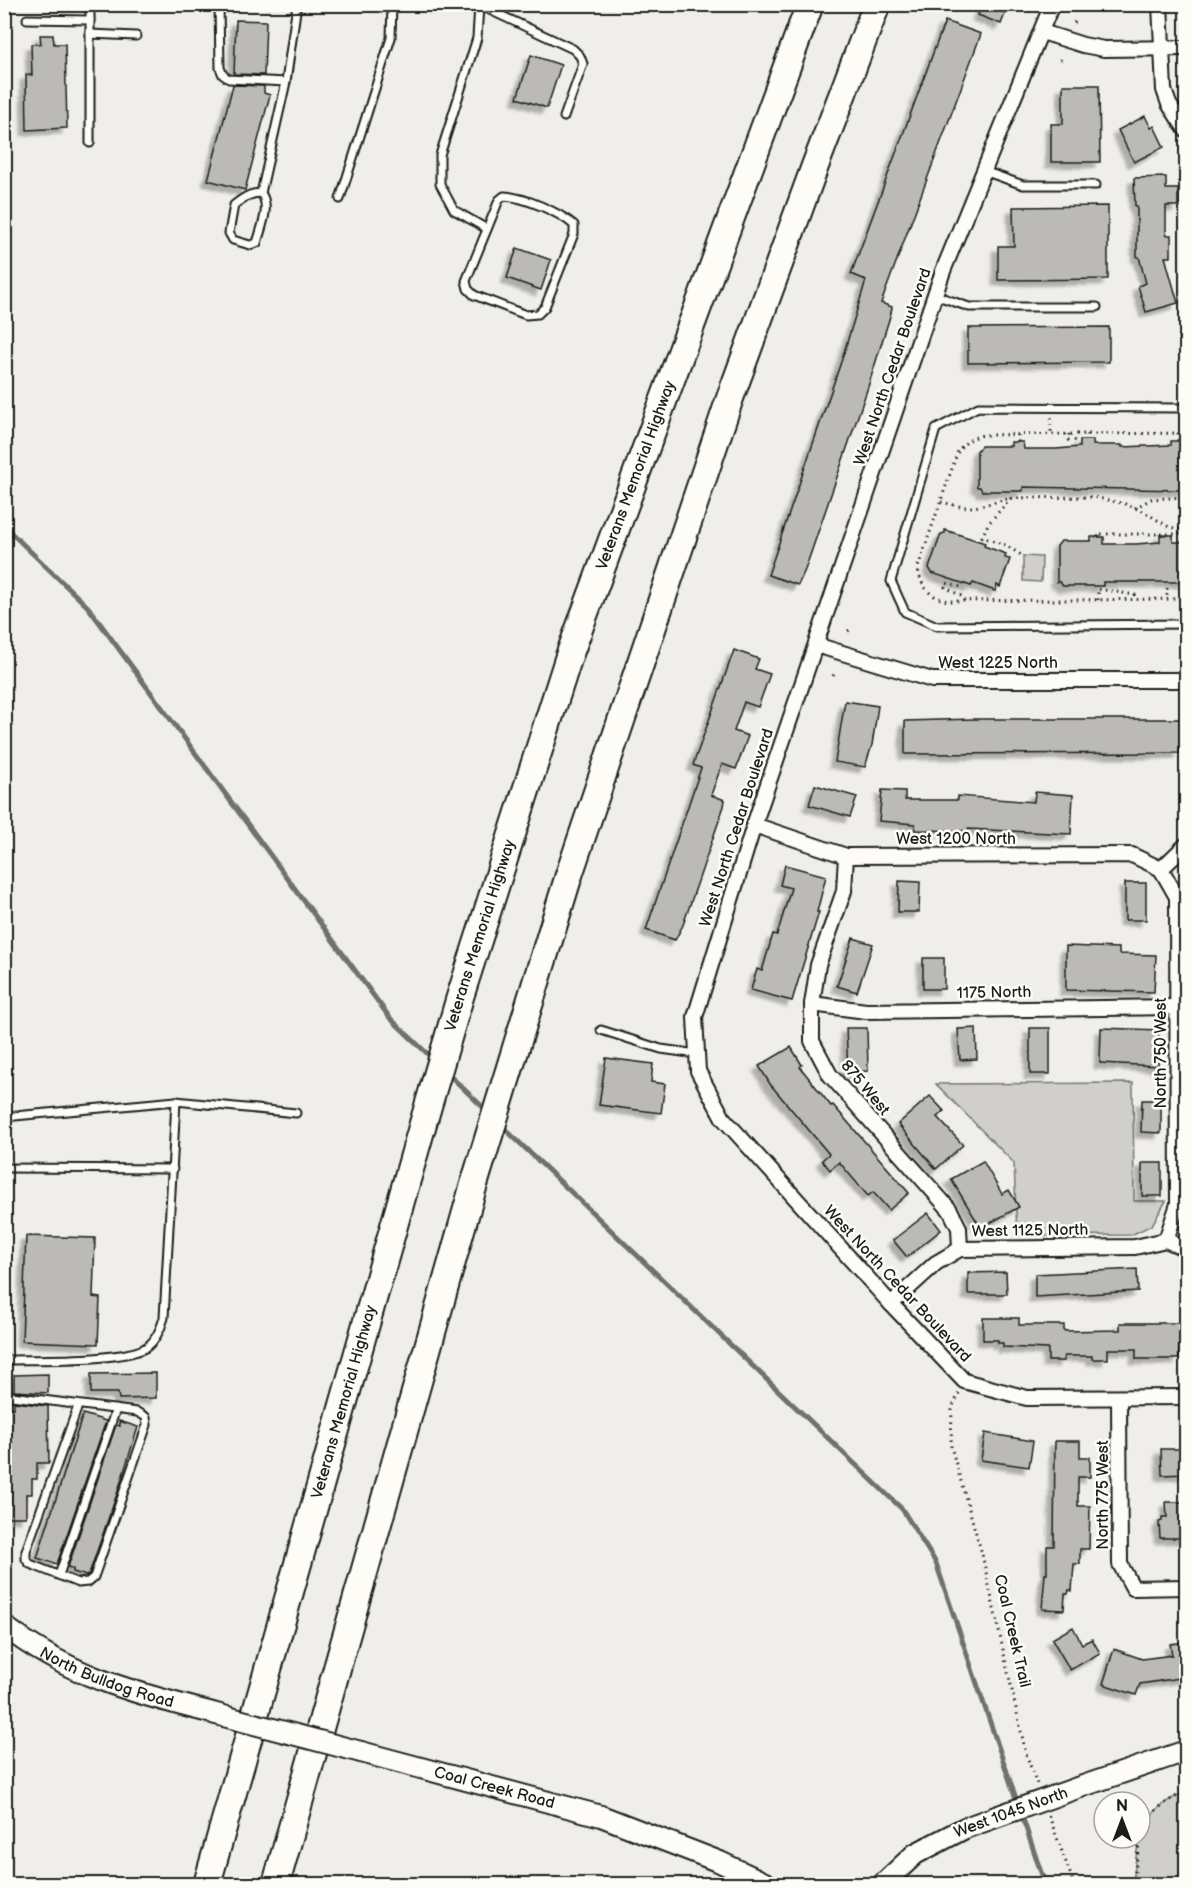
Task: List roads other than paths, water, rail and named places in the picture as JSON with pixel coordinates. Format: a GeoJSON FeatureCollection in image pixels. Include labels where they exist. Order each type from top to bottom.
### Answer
{"type":"FeatureCollection","features":[{"type":"Feature","properties":{"kind":"highway","name":"Veterans Memorial Highway"},"geometry":{"type":"LineString","coordinates":[[207,1884],[460,997],[569,656],[810,4]]}},
{"type":"Feature","properties":{"kind":"highway"},"geometry":{"type":"LineString","coordinates":[[276,1884],[472,1191],[569,874],[730,398],[877,4]]}},
{"type":"Feature","properties":{"kind":"main road","name":"North Bulldog Road"},"geometry":{"type":"LineString","coordinates":[[4,1626],[42,1653],[93,1678],[126,1690],[216,1714]]}},
{"type":"Feature","properties":{"kind":"main road","name":"Coal Creek Road"},"geometry":{"type":"LineString","coordinates":[[216,1714],[601,1816],[720,1862],[766,1884]]}},
{"type":"Feature","properties":{"kind":"main road","name":"West 1045 North"},"geometry":{"type":"LineString","coordinates":[[883,1884],[915,1854],[965,1828],[1186,1751]]}},
{"type":"Feature","properties":{"kind":"street","name":"West North Cedar Boulevard"},"geometry":{"type":"LineString","coordinates":[[1053,4],[935,295],[754,825],[694,1017],[698,1071],[723,1118],[964,1381],[1027,1398],[1186,1397]]}},
{"type":"Feature","properties":{"kind":"street"},"geometry":{"type":"LineString","coordinates":[[1160,4],[1164,90],[1169,104],[1186,130]]}},
{"type":"Feature","properties":{"kind":"street"},"geometry":{"type":"LineString","coordinates":[[1042,32],[1104,49],[1186,48]]}},
{"type":"Feature","properties":{"kind":"street","name":"West 1225 North"},"geometry":{"type":"LineString","coordinates":[[816,645],[932,680],[1186,680]]}},
{"type":"Feature","properties":{"kind":"street","name":"West 1200 North"},"geometry":{"type":"LineString","coordinates":[[754,825],[846,856],[1132,855],[1161,869]]}},
{"type":"Feature","properties":{"kind":"street"},"geometry":{"type":"LineString","coordinates":[[1161,869],[1186,845]]}},
{"type":"Feature","properties":{"kind":"street","name":"875 West"},"geometry":{"type":"LineString","coordinates":[[846,856],[844,891],[818,965],[812,1004],[812,1041],[830,1075],[950,1210],[959,1228],[960,1249]]}},
{"type":"Feature","properties":{"kind":"street","name":"North 750 West"},"geometry":{"type":"LineString","coordinates":[[1161,869],[1177,897],[1178,1204],[1166,1240]]}},
{"type":"Feature","properties":{"kind":"street","name":"1175 North"},"geometry":{"type":"LineString","coordinates":[[812,1004],[866,1011],[1177,1007]]}},
{"type":"Feature","properties":{"kind":"street"},"geometry":{"type":"LineString","coordinates":[[1166,1240],[1186,1249]]}},
{"type":"Feature","properties":{"kind":"street","name":"West 1125 North"},"geometry":{"type":"LineString","coordinates":[[891,1304],[936,1263],[960,1249],[1135,1247],[1166,1240]]}},
{"type":"Feature","properties":{"kind":"street","name":"North 775 West"},"geometry":{"type":"LineString","coordinates":[[1119,1398],[1120,1564],[1133,1588],[1186,1587]]}},
{"type":"Feature","properties":{"kind":"lane"},"geometry":{"type":"LineString","coordinates":[[90,4],[90,143]]}},
{"type":"Feature","properties":{"kind":"lane"},"geometry":{"type":"LineString","coordinates":[[219,4],[220,68],[223,75],[229,79],[286,82]]}},
{"type":"Feature","properties":{"kind":"lane"},"geometry":{"type":"LineString","coordinates":[[261,193],[243,197],[234,205],[228,233],[233,240],[250,245],[257,243],[265,214],[266,200],[261,193],[286,82],[297,4]]}},
{"type":"Feature","properties":{"kind":"lane"},"geometry":{"type":"LineString","coordinates":[[340,199],[391,38],[392,4]]}},
{"type":"Feature","properties":{"kind":"lane"},"geometry":{"type":"LineString","coordinates":[[487,229],[454,210],[440,184],[440,155],[477,38],[478,5],[573,49],[580,56],[583,64],[564,117]]}},
{"type":"Feature","properties":{"kind":"lane"},"geometry":{"type":"LineString","coordinates":[[27,19],[90,20]]}},
{"type":"Feature","properties":{"kind":"lane"},"geometry":{"type":"LineString","coordinates":[[90,34],[136,36]]}},
{"type":"Feature","properties":{"kind":"lane"},"geometry":{"type":"LineString","coordinates":[[984,171],[1023,184],[1096,185]]}},
{"type":"Feature","properties":{"kind":"lane"},"geometry":{"type":"LineString","coordinates":[[504,196],[514,196],[565,217],[574,225],[574,234],[545,307],[538,314],[526,315],[474,295],[468,289],[466,281],[487,229],[499,200],[504,196]]}},
{"type":"Feature","properties":{"kind":"lane"},"geometry":{"type":"LineString","coordinates":[[935,295],[969,307],[1097,307]]}},
{"type":"Feature","properties":{"kind":"lane"},"geometry":{"type":"LineString","coordinates":[[1186,408],[978,407],[936,429],[891,581],[905,612],[937,626],[1186,624]]}},
{"type":"Feature","properties":{"kind":"lane"},"geometry":{"type":"LineString","coordinates":[[601,1030],[661,1049],[697,1054]]}},
{"type":"Feature","properties":{"kind":"lane"},"geometry":{"type":"LineString","coordinates":[[4,1360],[116,1357],[148,1346],[159,1334],[164,1318],[176,1101]]}},
{"type":"Feature","properties":{"kind":"lane"},"geometry":{"type":"LineString","coordinates":[[4,1118],[176,1101],[296,1113]]}},
{"type":"Feature","properties":{"kind":"lane"},"geometry":{"type":"LineString","coordinates":[[4,1167],[173,1169]]}},
{"type":"Feature","properties":{"kind":"lane"},"geometry":{"type":"LineString","coordinates":[[4,1395],[77,1404],[137,1412],[146,1417],[147,1425],[94,1577],[88,1582],[78,1583],[30,1564],[26,1559],[26,1551],[77,1404]]}},
{"type":"Feature","properties":{"kind":"lane"},"geometry":{"type":"LineString","coordinates":[[59,1575],[116,1409]]}},
{"type":"Feature","properties":{"kind":"waterway"},"geometry":{"type":"LineString","coordinates":[[4,526],[88,607],[390,1018],[434,1060]]}},
{"type":"Feature","properties":{"kind":"waterway"},"geometry":{"type":"LineString","coordinates":[[445,1071],[488,1112]]}},
{"type":"Feature","properties":{"kind":"waterway"},"geometry":{"type":"LineString","coordinates":[[501,1125],[902,1509],[936,1563],[1045,1884]]}}]}
